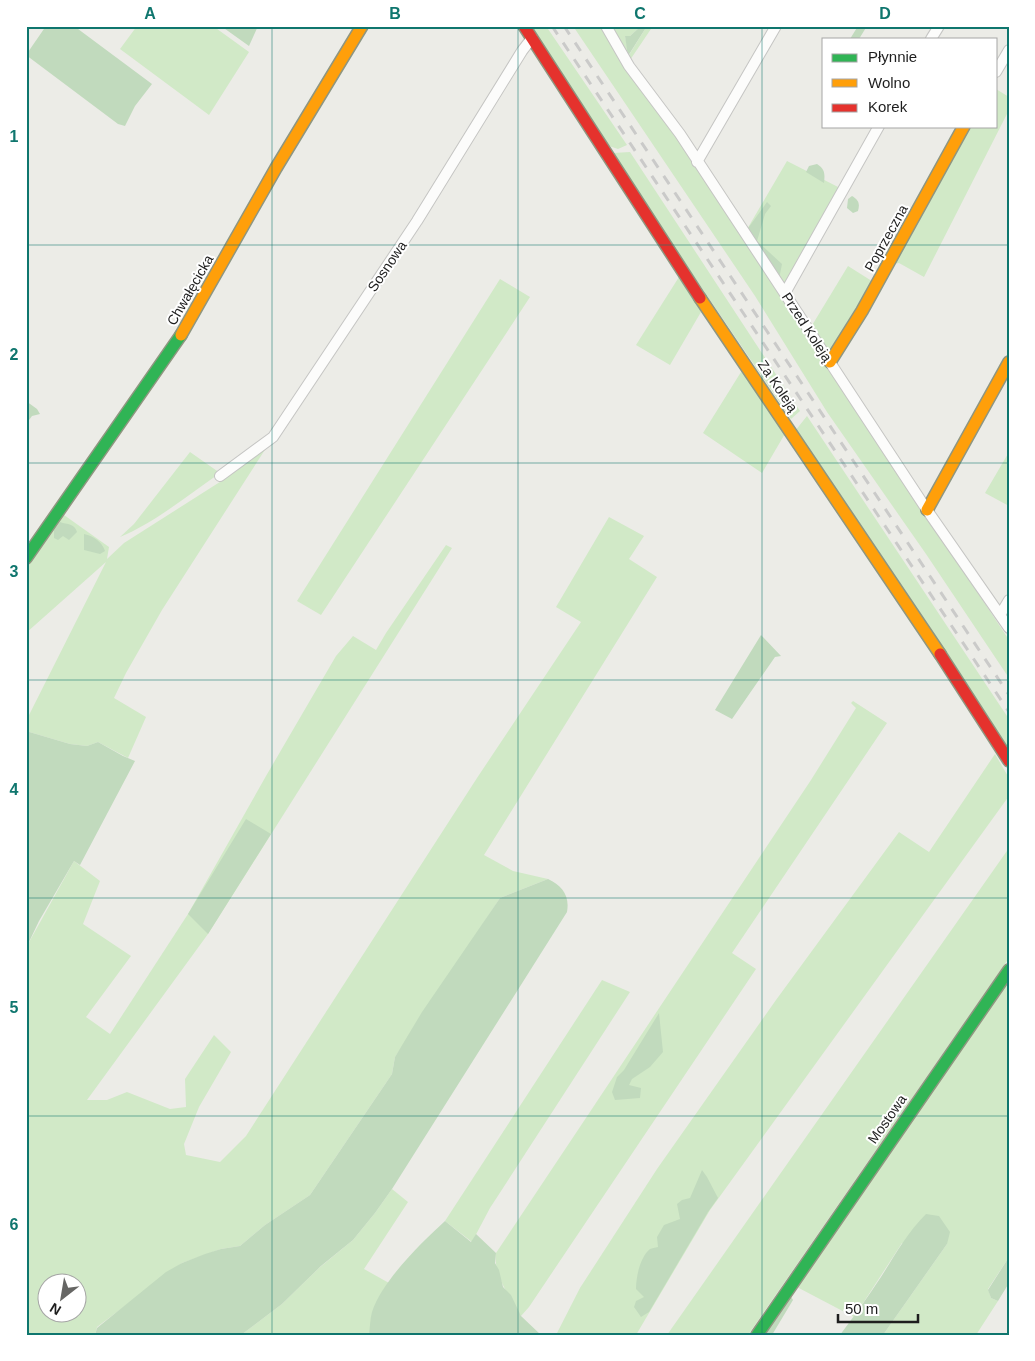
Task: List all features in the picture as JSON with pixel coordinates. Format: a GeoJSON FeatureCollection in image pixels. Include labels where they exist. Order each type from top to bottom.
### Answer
{"type":"FeatureCollection","features":[{"type":"Feature","properties":{"kind":"street","name":"Chwałęcicka"},"geometry":{"type":"LineString","coordinates":[[26,558],[170,352],[214,279],[280,160],[362,26]]}},
{"type":"Feature","properties":{"kind":"street","name":"Za Koleją"},"geometry":{"type":"LineString","coordinates":[[524,26],[657,232],[810,463],[972,702],[1009,761]]}},
{"type":"Feature","properties":{"kind":"street","name":"Przed Koleją"},"geometry":{"type":"LineString","coordinates":[[606,26],[629,66],[680,134],[927,510],[1009,628]]}},
{"type":"Feature","properties":{"kind":"street"},"geometry":{"type":"LineString","coordinates":[[697,162],[776,26]]}},
{"type":"Feature","properties":{"kind":"street"},"geometry":{"type":"LineString","coordinates":[[933,38],[939,26]]}},
{"type":"Feature","properties":{"kind":"street","name":"Sosnowa"},"geometry":{"type":"LineString","coordinates":[[220,476],[273,437],[417,220],[522,51],[532,38]]}},
{"type":"Feature","properties":{"kind":"street"},"geometry":{"type":"LineString","coordinates":[[998,69],[1009,50]]}},
{"type":"Feature","properties":{"kind":"street"},"geometry":{"type":"LineString","coordinates":[[785,293],[878,128]]}},
{"type":"Feature","properties":{"kind":"street","name":"Poprzeczna"},"geometry":{"type":"LineString","coordinates":[[830,362],[862,311],[963,128]]}},
{"type":"Feature","properties":{"kind":"street"},"geometry":{"type":"LineString","coordinates":[[927,510],[1009,362]]}},
{"type":"Feature","properties":{"kind":"street"},"geometry":{"type":"LineString","coordinates":[[1000,615],[1009,600]]}},
{"type":"Feature","properties":{"kind":"street","name":"Mostowa"},"geometry":{"type":"LineString","coordinates":[[757,1335],[1009,970]]}},
{"type":"Feature","properties":{"kind":"green space"},"geometry":{"type":"Polygon","coordinates":[[[46,26],[74,26],[152,84],[135,106],[125,126],[118,124],[26,55],[46,26]]]}},
{"type":"Feature","properties":{"kind":"green space"},"geometry":{"type":"Polygon","coordinates":[[[137,26],[213,26],[249,52],[209,115],[120,49],[137,26]]]}},
{"type":"Feature","properties":{"kind":"green space"},"geometry":{"type":"Polygon","coordinates":[[[221,26],[258,26],[249,46],[221,26]]]}},
{"type":"Feature","properties":{"kind":"green space"},"geometry":{"type":"Polygon","coordinates":[[[530,26],[546,26],[627,145],[618,149],[606,145],[530,26]]]}},
{"type":"Feature","properties":{"kind":"green space"},"geometry":{"type":"Polygon","coordinates":[[[573,26],[603,26],[1009,640],[1009,678],[926,554],[827,412],[755,296],[573,26]]]}},
{"type":"Feature","properties":{"kind":"green space"},"geometry":{"type":"Polygon","coordinates":[[[608,26],[641,26],[630,36],[625,36],[629,55],[647,26],[653,26],[630,60],[608,26]]]}},
{"type":"Feature","properties":{"kind":"green space"},"geometry":{"type":"Polygon","coordinates":[[[641,26],[647,26],[628,56],[625,36],[630,36],[641,26]]]}},
{"type":"Feature","properties":{"kind":"green space"},"geometry":{"type":"Polygon","coordinates":[[[858,26],[867,26],[860,38],[851,38],[858,26]]]}},
{"type":"Feature","properties":{"kind":"green space"},"geometry":{"type":"Polygon","coordinates":[[[998,90],[1009,97],[1009,110],[924,277],[899,263],[894,264],[968,128],[998,128],[998,90]]]}},
{"type":"Feature","properties":{"kind":"green space"},"geometry":{"type":"Polygon","coordinates":[[[630,152],[800,411],[791,419],[674,247],[613,153],[630,152]]]}},
{"type":"Feature","properties":{"kind":"green space"},"geometry":{"type":"Polygon","coordinates":[[[787,161],[840,188],[786,287],[746,231],[787,161]]]}},
{"type":"Feature","properties":{"kind":"green space"},"geometry":{"type":"Polygon","coordinates":[[[817,164],[824,172],[824,183],[806,172],[809,166],[817,164]]]}},
{"type":"Feature","properties":{"kind":"green space"},"geometry":{"type":"Polygon","coordinates":[[[852,196],[859,204],[858,211],[853,213],[847,208],[848,199],[852,196]]]}},
{"type":"Feature","properties":{"kind":"green space"},"geometry":{"type":"Polygon","coordinates":[[[767,202],[771,206],[765,214],[757,241],[782,264],[779,279],[746,231],[767,202]]]}},
{"type":"Feature","properties":{"kind":"green space"},"geometry":{"type":"Polygon","coordinates":[[[848,266],[875,283],[829,352],[811,327],[848,266]]]}},
{"type":"Feature","properties":{"kind":"green space"},"geometry":{"type":"Polygon","coordinates":[[[679,277],[701,312],[670,365],[636,345],[679,277]]]}},
{"type":"Feature","properties":{"kind":"green space"},"geometry":{"type":"Polygon","coordinates":[[[500,279],[530,297],[321,615],[297,601],[500,279]]]}},
{"type":"Feature","properties":{"kind":"green space"},"geometry":{"type":"Polygon","coordinates":[[[741,372],[746,375],[786,432],[762,473],[703,433],[741,372]]]}},
{"type":"Feature","properties":{"kind":"green space"},"geometry":{"type":"Polygon","coordinates":[[[26,401],[37,409],[40,414],[32,416],[29,420],[26,419],[26,401]]]}},
{"type":"Feature","properties":{"kind":"green space"},"geometry":{"type":"Polygon","coordinates":[[[807,416],[1009,719],[1009,755],[795,431],[807,416]]]}},
{"type":"Feature","properties":{"kind":"green space"},"geometry":{"type":"Polygon","coordinates":[[[268,445],[162,610],[114,698],[146,717],[128,758],[98,742],[87,746],[70,744],[26,731],[26,721],[106,562],[26,633],[26,565],[64,515],[109,547],[107,559],[124,543],[223,480],[268,445]]]}},
{"type":"Feature","properties":{"kind":"green space"},"geometry":{"type":"Polygon","coordinates":[[[190,452],[220,473],[159,516],[120,537],[134,524],[190,452]]]}},
{"type":"Feature","properties":{"kind":"green space"},"geometry":{"type":"Polygon","coordinates":[[[1009,452],[1009,506],[985,493],[1009,452]]]}},
{"type":"Feature","properties":{"kind":"green space"},"geometry":{"type":"Polygon","coordinates":[[[609,517],[644,536],[629,559],[657,577],[484,855],[513,871],[548,879],[500,898],[395,1057],[392,1074],[310,1195],[265,1225],[240,1246],[221,1249],[182,1263],[97,1327],[95,1335],[26,1335],[26,973],[28,944],[74,861],[100,881],[83,924],[131,956],[86,1017],[110,1034],[188,914],[336,656],[353,636],[376,650],[446,545],[452,548],[208,934],[87,1100],[107,1100],[127,1092],[170,1109],[186,1107],[185,1079],[214,1035],[231,1052],[199,1107],[184,1144],[186,1155],[220,1162],[246,1136],[477,778],[581,622],[556,607],[609,517]]]}},
{"type":"Feature","properties":{"kind":"green space"},"geometry":{"type":"Polygon","coordinates":[[[60,522],[76,529],[77,532],[69,540],[63,536],[58,540],[54,538],[54,530],[60,522]]]}},
{"type":"Feature","properties":{"kind":"green space"},"geometry":{"type":"Polygon","coordinates":[[[84,534],[97,540],[105,551],[100,554],[84,550],[84,534]]]}},
{"type":"Feature","properties":{"kind":"green space"},"geometry":{"type":"Polygon","coordinates":[[[761,635],[781,656],[775,657],[732,719],[715,710],[761,635]]]}},
{"type":"Feature","properties":{"kind":"green space"},"geometry":{"type":"Polygon","coordinates":[[[853,701],[887,723],[732,953],[756,969],[529,1307],[521,1316],[507,1294],[500,1277],[497,1269],[496,1253],[811,780],[856,708],[851,703],[853,701]]]}},
{"type":"Feature","properties":{"kind":"green space"},"geometry":{"type":"Polygon","coordinates":[[[26,731],[70,744],[87,746],[98,742],[135,761],[80,865],[74,861],[39,921],[28,944],[26,973],[26,731]]]}},
{"type":"Feature","properties":{"kind":"green space"},"geometry":{"type":"Polygon","coordinates":[[[995,754],[1009,778],[1009,796],[710,1210],[636,1335],[556,1335],[580,1288],[657,1169],[776,1000],[899,832],[929,852],[995,754]]]}},
{"type":"Feature","properties":{"kind":"green space"},"geometry":{"type":"Polygon","coordinates":[[[246,819],[271,834],[208,934],[188,914],[246,819]]]}},
{"type":"Feature","properties":{"kind":"green space"},"geometry":{"type":"Polygon","coordinates":[[[1009,848],[1009,958],[748,1335],[667,1335],[1009,848]]]}},
{"type":"Feature","properties":{"kind":"green space"},"geometry":{"type":"Polygon","coordinates":[[[548,879],[564,892],[568,906],[567,912],[392,1189],[353,1240],[321,1266],[282,1304],[241,1335],[95,1335],[97,1328],[166,1272],[205,1254],[240,1246],[265,1225],[310,1195],[392,1074],[395,1057],[422,1012],[500,898],[548,879]]]}},
{"type":"Feature","properties":{"kind":"green space"},"geometry":{"type":"Polygon","coordinates":[[[1009,977],[1009,1257],[988,1289],[991,1298],[998,1301],[976,1335],[883,1335],[947,1244],[902,1243],[854,1317],[795,1286],[1009,977]]]}},
{"type":"Feature","properties":{"kind":"green space"},"geometry":{"type":"Polygon","coordinates":[[[602,980],[630,992],[490,1208],[472,1242],[445,1221],[602,980]]]}},
{"type":"Feature","properties":{"kind":"green space"},"geometry":{"type":"Polygon","coordinates":[[[659,1013],[663,1052],[650,1067],[632,1079],[629,1085],[641,1088],[640,1098],[615,1100],[612,1092],[617,1077],[624,1070],[659,1013]]]}},
{"type":"Feature","properties":{"kind":"green space"},"geometry":{"type":"Polygon","coordinates":[[[702,1170],[718,1198],[649,1312],[641,1317],[634,1307],[636,1301],[644,1297],[636,1289],[641,1262],[650,1249],[658,1247],[657,1237],[664,1225],[680,1219],[677,1204],[682,1200],[690,1198],[702,1170]]]}},
{"type":"Feature","properties":{"kind":"green space"},"geometry":{"type":"Polygon","coordinates":[[[392,1189],[408,1202],[364,1269],[389,1283],[381,1294],[369,1335],[241,1335],[282,1304],[319,1268],[353,1240],[392,1189]]]}},
{"type":"Feature","properties":{"kind":"green space"},"geometry":{"type":"Polygon","coordinates":[[[926,1214],[939,1216],[950,1232],[947,1244],[883,1335],[840,1335],[871,1292],[907,1236],[926,1214]]]}},
{"type":"Feature","properties":{"kind":"green space"},"geometry":{"type":"Polygon","coordinates":[[[445,1221],[471,1242],[476,1234],[496,1253],[495,1263],[499,1270],[503,1287],[511,1295],[521,1316],[541,1335],[369,1335],[372,1312],[384,1288],[403,1263],[445,1221]]]}},
{"type":"Feature","properties":{"kind":"green space"},"geometry":{"type":"Polygon","coordinates":[[[1009,1257],[1009,1283],[998,1301],[991,1298],[988,1290],[1009,1257]]]}},
{"type":"Feature","properties":{"kind":"green space"},"geometry":{"type":"Polygon","coordinates":[[[790,1295],[793,1300],[772,1335],[759,1335],[790,1295]]]}},
{"type":"Feature","properties":{"kind":"railway"},"geometry":{"type":"LineString","coordinates":[[552,26],[1009,712]]}},
{"type":"Feature","properties":{"kind":"railway"},"geometry":{"type":"LineString","coordinates":[[564,26],[1009,695]]}},
{"type":"Feature","properties":{"kind":"traffic: fast"},"geometry":{"type":"LineString","coordinates":[[26,558],[181,335]]}},
{"type":"Feature","properties":{"kind":"traffic: fast"},"geometry":{"type":"LineString","coordinates":[[757,1335],[1009,970]]}},
{"type":"Feature","properties":{"kind":"traffic: slow"},"geometry":{"type":"LineString","coordinates":[[181,335],[276,168],[362,26]]}},
{"type":"Feature","properties":{"kind":"traffic: slow"},"geometry":{"type":"LineString","coordinates":[[830,362],[862,311],[963,128]]}},
{"type":"Feature","properties":{"kind":"traffic: slow"},"geometry":{"type":"LineString","coordinates":[[700,298],[940,654]]}},
{"type":"Feature","properties":{"kind":"traffic: slow"},"geometry":{"type":"LineString","coordinates":[[927,510],[1009,362]]}},
{"type":"Feature","properties":{"kind":"traffic: jam"},"geometry":{"type":"LineString","coordinates":[[524,26],[700,298]]}},
{"type":"Feature","properties":{"kind":"traffic: jam"},"geometry":{"type":"LineString","coordinates":[[940,654],[1009,761]]}}]}
